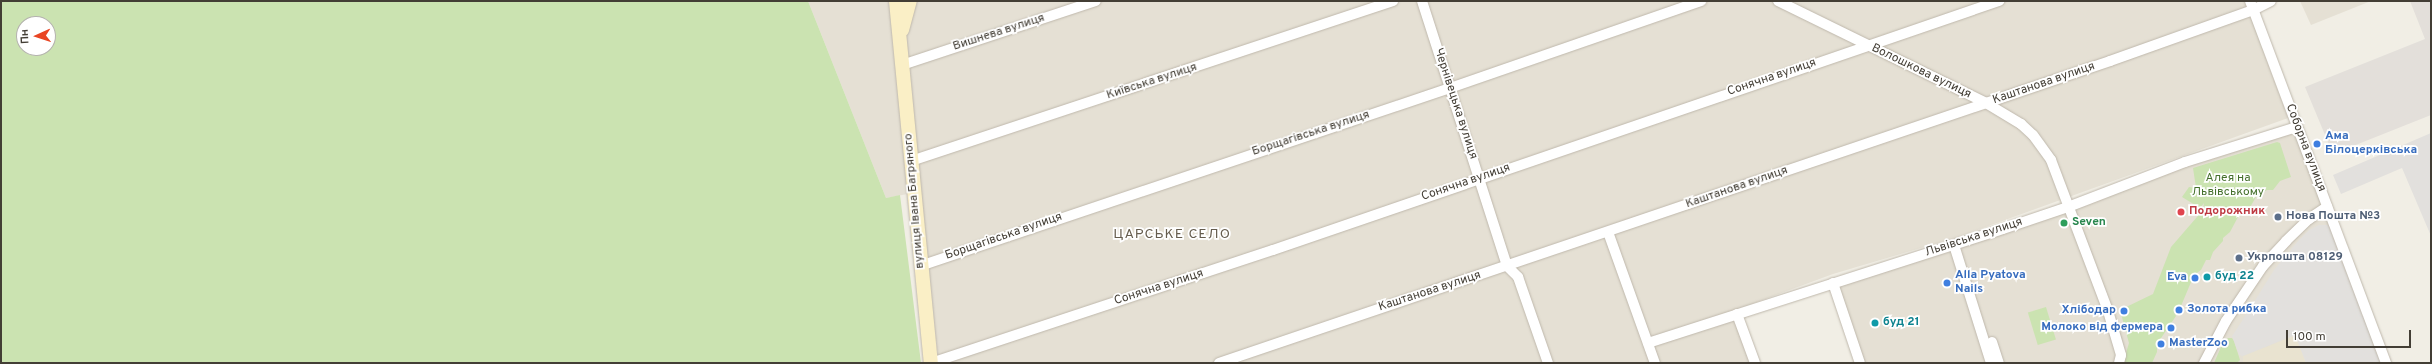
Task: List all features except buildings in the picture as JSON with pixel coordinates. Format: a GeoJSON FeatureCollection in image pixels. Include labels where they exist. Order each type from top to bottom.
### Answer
{"type":"FeatureCollection","features":[{"type":"Feature","properties":{"kind":"main road","name":"вулиця Івана Багряного"},"geometry":{"type":"LineString","coordinates":[[896,1],[920,266],[931,363]]}},
{"type":"Feature","properties":{"kind":"main road","name":"вулиця Івана Багряного"},"geometry":{"type":"LineString","coordinates":[[900,38],[910,1]]}},
{"type":"Feature","properties":{"kind":"street","name":"Вишнева вулиця"},"geometry":{"type":"LineString","coordinates":[[902,64],[1096,1]]}},
{"type":"Feature","properties":{"kind":"street","name":"Київська вулиця"},"geometry":{"type":"LineString","coordinates":[[911,161],[1393,1]]}},
{"type":"Feature","properties":{"kind":"street","name":"Чернівецька вулиця"},"geometry":{"type":"LineString","coordinates":[[1422,1],[1507,266],[1518,276],[1547,363]]}},
{"type":"Feature","properties":{"kind":"street","name":"Борщагівська вулиця"},"geometry":{"type":"LineString","coordinates":[[920,266],[1450,88],[1701,1]]}},
{"type":"Feature","properties":{"kind":"street","name":"Волошкова вулиця"},"geometry":{"type":"LineString","coordinates":[[1778,1],[1986,103],[2021,124],[2033,134],[2051,160],[2108,311],[2121,355],[2119,363]]}},
{"type":"Feature","properties":{"kind":"street","name":"Сонячна вулиця"},"geometry":{"type":"LineString","coordinates":[[931,363],[1273,250],[1867,45],[2000,1]]}},
{"type":"Feature","properties":{"kind":"street","name":"Каштанова вулиця"},"geometry":{"type":"LineString","coordinates":[[1219,363],[1986,103],[2252,6],[2271,1]]}},
{"type":"Feature","properties":{"kind":"street","name":"Соборна вулиця"},"geometry":{"type":"LineString","coordinates":[[2252,6],[2386,363]]}},
{"type":"Feature","properties":{"kind":"street","name":"Львівська вулиця"},"geometry":{"type":"LineString","coordinates":[[1648,343],[1954,245],[2068,207],[2185,162],[2297,127]]}},
{"type":"Feature","properties":{"kind":"street"},"geometry":{"type":"LineString","coordinates":[[2204,363],[2226,321],[2264,266],[2309,219],[2327,207]]}},
{"type":"Feature","properties":{"kind":"street"},"geometry":{"type":"LineString","coordinates":[[1608,232],[1655,363]]}},
{"type":"Feature","properties":{"kind":"street"},"geometry":{"type":"LineString","coordinates":[[1954,245],[1991,363]]}},
{"type":"Feature","properties":{"kind":"street"},"geometry":{"type":"LineString","coordinates":[[1833,283],[1860,363]]}},
{"type":"Feature","properties":{"kind":"street"},"geometry":{"type":"LineString","coordinates":[[1737,314],[1755,363]]}},
{"type":"Feature","properties":{"kind":"street"},"geometry":{"type":"LineString","coordinates":[[1983,336],[1991,340],[1999,363]]}},
{"type":"Feature","properties":{"kind":"shaded area"},"geometry":{"type":"Polygon","coordinates":[[[808,1],[2245,1],[2288,118],[1958,237],[1833,274],[1733,311],[1750,363],[939,363],[918,192],[886,198],[808,1]]]}},
{"type":"Feature","properties":{"kind":"shaded area"},"geometry":{"type":"Polygon","coordinates":[[[2300,1],[2371,1],[2311,25],[2300,1]]]}},
{"type":"Feature","properties":{"kind":"shaded area"},"geometry":{"type":"Polygon","coordinates":[[[2410,1],[2431,1],[2431,115],[2333,154],[2305,87],[2425,39],[2410,1]]]}},
{"type":"Feature","properties":{"kind":"shaded area"},"geometry":{"type":"Polygon","coordinates":[[[2297,127],[2386,363],[2306,363],[2295,335],[2243,363],[1856,363],[1833,287],[1946,253],[2068,207],[2297,127]]]}},
{"type":"Feature","properties":{"kind":"shaded area"},"geometry":{"type":"Polygon","coordinates":[[[2431,133],[2431,236],[2402,168],[2341,194],[2333,175],[2431,133]]]}},
{"type":"Feature","properties":{"kind":"shaded area"},"geometry":{"type":"Polygon","coordinates":[[[2319,225],[2334,225],[2386,363],[2306,363],[2295,335],[2243,356],[2239,355],[2232,336],[2274,270],[2309,230],[2319,225]]]}},
{"type":"Feature","properties":{"kind":"shaded area"},"geometry":{"type":"Polygon","coordinates":[[[2296,335],[2306,363],[2243,363],[2243,356],[2296,335]]]}},
{"type":"Feature","properties":{"kind":"green space"},"geometry":{"type":"Polygon","coordinates":[[[1,1],[808,1],[886,198],[900,195],[921,363],[1,363],[1,1]]]}},
{"type":"Feature","properties":{"kind":"green space","name":"Алея на Львівському"},"geometry":{"type":"Polygon","coordinates":[[[2277,142],[2280,143],[2291,177],[2280,181],[2273,190],[2267,190],[2256,197],[2246,214],[2238,217],[2230,232],[2223,238],[2223,241],[2213,252],[2210,260],[2206,260],[2201,270],[2194,275],[2181,306],[2178,306],[2174,312],[2176,316],[2157,344],[2157,352],[2152,363],[2123,363],[2129,343],[2120,310],[2153,294],[2171,247],[2203,210],[2204,203],[2200,208],[2182,197],[2189,187],[2196,188],[2193,168],[2277,142]]]}},
{"type":"Feature","properties":{"kind":"green space"},"geometry":{"type":"Polygon","coordinates":[[[2046,307],[2056,340],[2038,345],[2028,313],[2046,307]]]}},
{"type":"Feature","properties":{"kind":"green space"},"geometry":{"type":"Polygon","coordinates":[[[2228,338],[2232,338],[2234,341],[2240,360],[2237,363],[2214,363],[2221,347],[2228,338]]]}},
{"type":"Feature","properties":{"kind":"place","name":"Ама Білоцерківська"},"geometry":{"type":"Point","coordinates":[2317,144]}},
{"type":"Feature","properties":{"kind":"place","name":"Подорожник"},"geometry":{"type":"Point","coordinates":[2181,212]}},
{"type":"Feature","properties":{"kind":"place","name":"Нова Пошта №3"},"geometry":{"type":"Point","coordinates":[2278,217]}},
{"type":"Feature","properties":{"kind":"place","name":"Seven"},"geometry":{"type":"Point","coordinates":[2064,223]}},
{"type":"Feature","properties":{"kind":"place","name":"Укрпошта 08129"},"geometry":{"type":"Point","coordinates":[2239,258]}},
{"type":"Feature","properties":{"kind":"place","name":"буд 22"},"geometry":{"type":"Point","coordinates":[2207,277]}},
{"type":"Feature","properties":{"kind":"place","name":"Eva"},"geometry":{"type":"Point","coordinates":[2195,278]}},
{"type":"Feature","properties":{"kind":"place","name":"Alla Pyatova Nails"},"geometry":{"type":"Point","coordinates":[1947,283]}},
{"type":"Feature","properties":{"kind":"place","name":"Золота рибка"},"geometry":{"type":"Point","coordinates":[2179,310]}},
{"type":"Feature","properties":{"kind":"place","name":"Хлібодар"},"geometry":{"type":"Point","coordinates":[2124,311]}},
{"type":"Feature","properties":{"kind":"place","name":"буд 21"},"geometry":{"type":"Point","coordinates":[1875,323]}},
{"type":"Feature","properties":{"kind":"place","name":"Молоко від фермера"},"geometry":{"type":"Point","coordinates":[2171,328]}},
{"type":"Feature","properties":{"kind":"place","name":"MasterZoo"},"geometry":{"type":"Point","coordinates":[2161,344]}},
{"type":"Feature","properties":{"kind":"district","name":"ЦАРСЬКЕ СЕЛО"},"geometry":{"type":"Point","coordinates":[1172,235]}}]}
